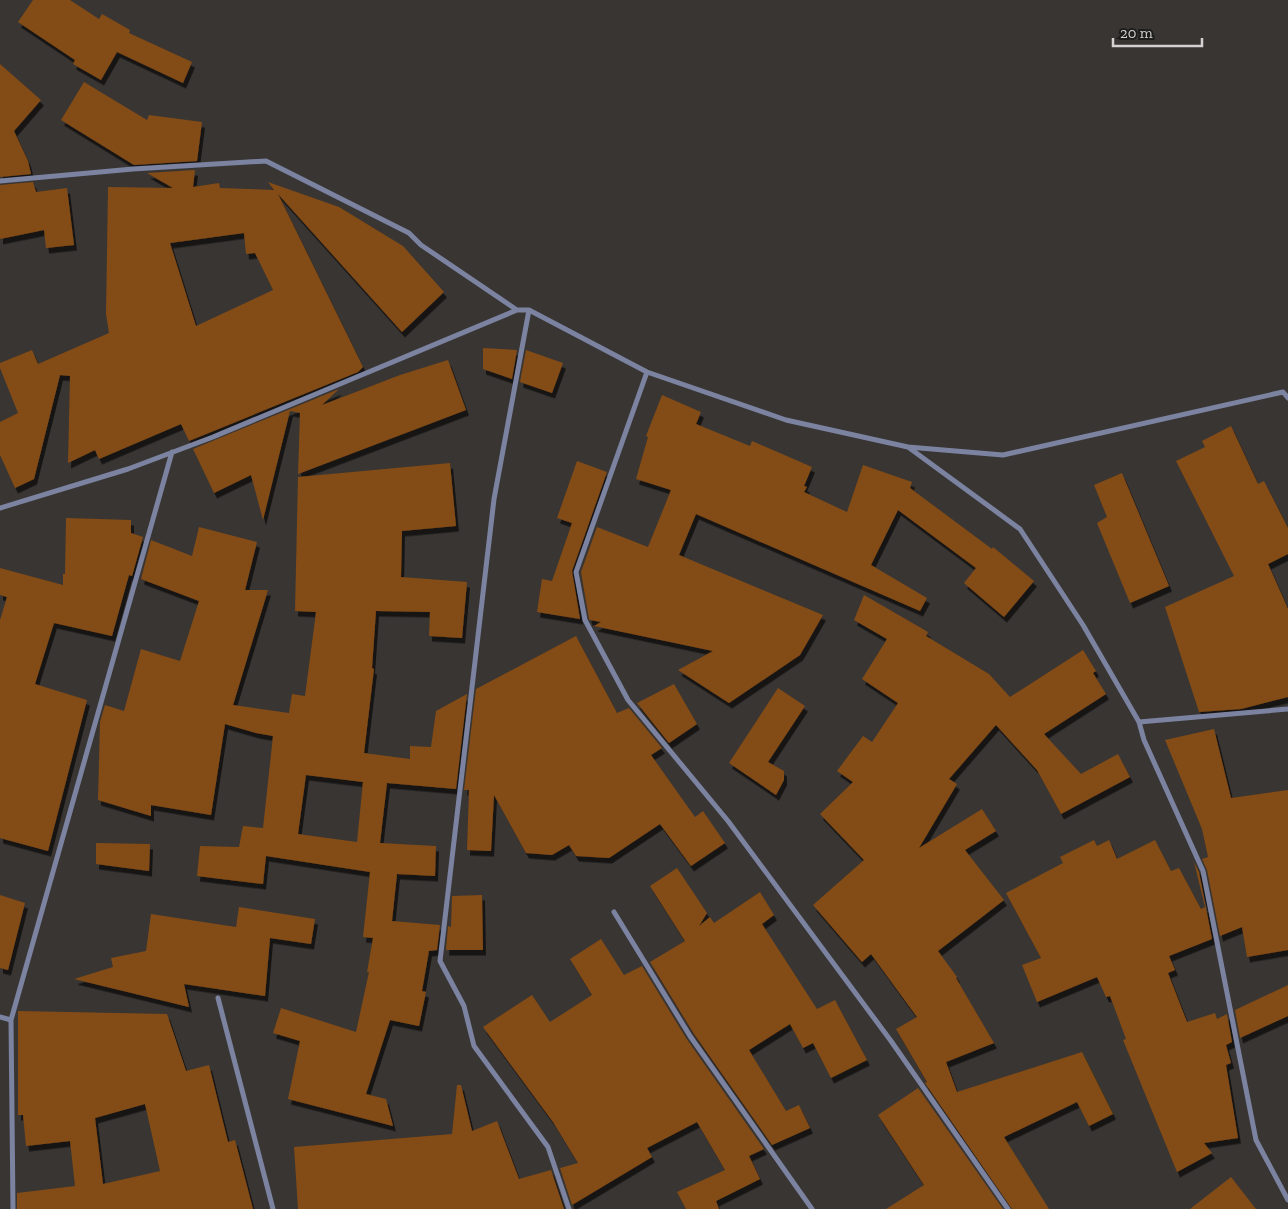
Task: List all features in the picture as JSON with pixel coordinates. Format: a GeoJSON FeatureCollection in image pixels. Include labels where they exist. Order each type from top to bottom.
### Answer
{"type":"FeatureCollection","features":[{"type":"Feature","properties":{"kind":"street"},"geometry":{"type":"LineString","coordinates":[[0,181],[133,169],[266,161],[408,233],[421,245],[517,310]]}},
{"type":"Feature","properties":{"kind":"street"},"geometry":{"type":"LineString","coordinates":[[0,508],[128,469],[223,433],[517,310],[529,310],[647,372],[786,420],[908,447],[1003,455],[1283,392],[1288,398]]}},
{"type":"Feature","properties":{"kind":"street"},"geometry":{"type":"LineString","coordinates":[[529,310],[494,499],[440,961],[464,1006],[474,1046],[548,1146],[569,1209]]}},
{"type":"Feature","properties":{"kind":"street"},"geometry":{"type":"LineString","coordinates":[[647,372],[576,572],[585,620],[628,700],[728,821],[891,1041],[1008,1209]]}},
{"type":"Feature","properties":{"kind":"street"},"geometry":{"type":"LineString","coordinates":[[908,447],[1020,529],[1083,624],[1138,722],[1144,740],[1203,871],[1256,1140],[1288,1200]]}},
{"type":"Feature","properties":{"kind":"street"},"geometry":{"type":"LineString","coordinates":[[13,1209],[11,1020],[172,452]]}},
{"type":"Feature","properties":{"kind":"street"},"geometry":{"type":"LineString","coordinates":[[1138,722],[1288,710]]}},
{"type":"Feature","properties":{"kind":"street"},"geometry":{"type":"LineString","coordinates":[[614,912],[690,1036],[812,1209]]}},
{"type":"Feature","properties":{"kind":"street"},"geometry":{"type":"LineString","coordinates":[[218,998],[273,1209]]}},
{"type":"Feature","properties":{"kind":"street"},"geometry":{"type":"LineString","coordinates":[[0,1017],[11,1020]]}},
{"type":"Feature","properties":{"kind":"building"},"geometry":{"type":"Polygon","coordinates":[[[33,0],[70,0],[99,19],[102,14],[130,30],[129,33],[192,62],[183,83],[117,52],[101,80],[73,64],[75,60],[18,22],[33,0]]]}},
{"type":"Feature","properties":{"kind":"building"},"geometry":{"type":"Polygon","coordinates":[[[0,64],[41,100],[14,131],[28,161],[31,174],[0,177],[0,64]]]}},
{"type":"Feature","properties":{"kind":"building"},"geometry":{"type":"Polygon","coordinates":[[[84,82],[147,120],[149,115],[202,122],[197,161],[134,165],[61,120],[84,82]]]}},
{"type":"Feature","properties":{"kind":"building"},"geometry":{"type":"Polygon","coordinates":[[[195,170],[193,187],[219,183],[220,188],[274,190],[268,182],[339,207],[403,246],[444,292],[402,332],[278,194],[363,367],[358,372],[189,441],[181,424],[99,459],[95,450],[68,463],[70,376],[60,375],[34,479],[15,488],[0,455],[0,422],[18,413],[0,368],[0,363],[32,350],[38,364],[109,333],[106,314],[108,187],[173,188],[147,173],[195,170]],[[244,233],[170,243],[196,326],[273,290],[255,253],[246,254],[244,233]]]}},
{"type":"Feature","properties":{"kind":"building"},"geometry":{"type":"Polygon","coordinates":[[[33,182],[36,192],[67,188],[74,245],[46,248],[44,230],[0,239],[0,185],[33,182]]]}},
{"type":"Feature","properties":{"kind":"building"},"geometry":{"type":"Polygon","coordinates":[[[483,348],[517,350],[512,379],[483,369],[483,348]]]}},
{"type":"Feature","properties":{"kind":"building"},"geometry":{"type":"Polygon","coordinates":[[[526,350],[563,363],[552,393],[520,382],[526,350]]]}},
{"type":"Feature","properties":{"kind":"building"},"geometry":{"type":"Polygon","coordinates":[[[448,360],[466,410],[298,474],[300,413],[290,411],[263,520],[251,475],[214,493],[193,449],[339,389],[322,405],[400,375],[448,360]]]}},
{"type":"Feature","properties":{"kind":"building"},"geometry":{"type":"Polygon","coordinates":[[[662,395],[701,412],[696,424],[750,446],[752,441],[812,467],[804,486],[807,487],[804,492],[847,512],[863,465],[912,482],[910,488],[992,549],[993,547],[1034,581],[1004,617],[964,583],[976,568],[898,510],[871,565],[927,598],[920,611],[696,514],[679,555],[823,615],[800,655],[729,703],[678,670],[713,651],[594,626],[601,622],[589,619],[581,572],[597,527],[648,547],[671,490],[636,479],[648,437],[646,436],[662,395]]]}},
{"type":"Feature","properties":{"kind":"building"},"geometry":{"type":"Polygon","coordinates":[[[1231,426],[1258,484],[1264,481],[1288,528],[1288,554],[1268,564],[1288,609],[1288,697],[1241,709],[1199,712],[1165,607],[1234,576],[1176,461],[1205,447],[1202,441],[1231,426]]]}},
{"type":"Feature","properties":{"kind":"building"},"geometry":{"type":"Polygon","coordinates":[[[577,461],[607,472],[572,571],[580,619],[537,612],[542,579],[552,581],[572,523],[557,518],[577,461]]]}},
{"type":"Feature","properties":{"kind":"building"},"geometry":{"type":"Polygon","coordinates":[[[450,463],[456,526],[402,531],[401,577],[467,582],[462,638],[429,636],[430,612],[376,611],[372,668],[374,669],[364,753],[410,759],[410,746],[431,747],[436,711],[467,694],[456,789],[387,783],[380,843],[436,846],[435,876],[397,874],[392,921],[440,925],[437,950],[429,951],[422,991],[426,992],[419,1026],[390,1020],[366,1094],[386,1099],[393,1126],[288,1099],[300,1041],[273,1033],[281,1008],[356,1032],[369,972],[367,972],[373,938],[363,937],[370,872],[266,856],[263,884],[197,876],[200,846],[239,847],[243,826],[263,828],[273,736],[225,724],[211,815],[151,805],[151,816],[98,800],[100,722],[105,705],[124,711],[141,649],[180,661],[199,601],[141,579],[151,540],[192,556],[199,527],[257,542],[245,590],[268,590],[233,705],[289,713],[292,694],[305,696],[316,612],[295,611],[298,477],[450,463]],[[306,775],[298,834],[357,842],[363,782],[306,775]]]}},
{"type":"Feature","properties":{"kind":"building"},"geometry":{"type":"Polygon","coordinates":[[[1122,473],[1169,586],[1130,603],[1097,523],[1107,517],[1094,485],[1122,473]]]}},
{"type":"Feature","properties":{"kind":"building"},"geometry":{"type":"Polygon","coordinates":[[[66,518],[131,520],[131,533],[143,537],[132,576],[129,575],[112,636],[54,623],[35,684],[87,700],[48,851],[0,838],[0,620],[7,597],[0,595],[0,568],[63,585],[63,574],[65,574],[66,518]]]}},
{"type":"Feature","properties":{"kind":"building"},"geometry":{"type":"Polygon","coordinates":[[[864,595],[928,632],[926,636],[989,674],[1010,697],[1083,650],[1096,671],[1093,673],[1106,694],[1044,734],[1081,774],[1118,754],[1130,777],[1061,814],[1037,770],[996,725],[949,779],[957,784],[919,848],[982,809],[996,831],[965,850],[1004,900],[938,951],[957,977],[994,1043],[946,1062],[957,1092],[1082,1052],[1113,1114],[1089,1126],[1077,1102],[1004,1137],[1049,1209],[1012,1209],[925,1083],[927,1082],[896,1029],[917,1017],[871,954],[862,962],[813,905],[864,860],[820,814],[853,782],[837,771],[863,736],[872,742],[898,703],[862,679],[887,639],[854,620],[864,595]]]}},
{"type":"Feature","properties":{"kind":"building"},"geometry":{"type":"Polygon","coordinates":[[[576,636],[617,713],[629,708],[662,748],[651,755],[695,817],[703,811],[725,843],[691,866],[660,824],[609,858],[576,856],[569,845],[552,855],[526,853],[494,795],[491,851],[467,850],[469,790],[464,790],[476,689],[576,636]]]}},
{"type":"Feature","properties":{"kind":"building"},"geometry":{"type":"Polygon","coordinates":[[[674,684],[697,724],[669,743],[637,703],[674,684]]]}},
{"type":"Feature","properties":{"kind":"building"},"geometry":{"type":"Polygon","coordinates":[[[778,688],[805,706],[768,762],[784,771],[784,780],[776,795],[729,763],[778,688]]]}},
{"type":"Feature","properties":{"kind":"building"},"geometry":{"type":"Polygon","coordinates":[[[1214,729],[1231,798],[1288,790],[1288,950],[1247,957],[1242,927],[1220,936],[1207,870],[1202,859],[1208,857],[1202,829],[1165,740],[1214,729]]]}},
{"type":"Feature","properties":{"kind":"building"},"geometry":{"type":"Polygon","coordinates":[[[1094,840],[1097,846],[1109,840],[1117,859],[1155,840],[1171,871],[1179,868],[1201,909],[1205,907],[1194,862],[1199,872],[1212,939],[1169,956],[1175,970],[1168,973],[1187,1022],[1215,1013],[1217,1019],[1227,1014],[1232,1042],[1226,1045],[1231,1063],[1226,1065],[1238,1138],[1204,1143],[1212,1153],[1177,1172],[1123,1040],[1126,1039],[1110,996],[1106,997],[1097,977],[1037,1002],[1022,965],[1041,958],[1006,893],[1063,863],[1060,857],[1094,840]]]}},
{"type":"Feature","properties":{"kind":"building"},"geometry":{"type":"Polygon","coordinates":[[[96,843],[150,844],[149,871],[96,864],[96,843]]]}},
{"type":"Feature","properties":{"kind":"building"},"geometry":{"type":"Polygon","coordinates":[[[677,868],[707,913],[699,926],[710,917],[714,923],[760,892],[774,915],[762,924],[817,1009],[835,1000],[867,1060],[831,1078],[813,1043],[803,1048],[790,1024],[749,1050],[786,1111],[799,1105],[810,1128],[772,1145],[694,1034],[650,962],[685,941],[650,886],[677,868]]]}},
{"type":"Feature","properties":{"kind":"building"},"geometry":{"type":"Polygon","coordinates":[[[0,895],[25,903],[8,970],[0,968],[0,895]]]}},
{"type":"Feature","properties":{"kind":"building"},"geometry":{"type":"Polygon","coordinates":[[[482,895],[483,950],[446,950],[448,926],[451,927],[452,896],[482,895]]]}},
{"type":"Feature","properties":{"kind":"building"},"geometry":{"type":"Polygon","coordinates":[[[239,907],[315,919],[311,944],[270,938],[265,996],[184,984],[189,1007],[74,979],[113,967],[111,958],[146,951],[151,914],[236,927],[239,907]]]}},
{"type":"Feature","properties":{"kind":"building"},"geometry":{"type":"Polygon","coordinates":[[[601,939],[624,975],[642,966],[686,1038],[764,1149],[749,1156],[760,1179],[716,1201],[719,1209],[686,1209],[677,1192],[725,1170],[697,1122],[647,1148],[652,1157],[572,1205],[560,1168],[578,1163],[553,1122],[483,1027],[532,995],[550,1022],[592,995],[570,959],[601,939]]]}},
{"type":"Feature","properties":{"kind":"building"},"geometry":{"type":"Polygon","coordinates":[[[1288,985],[1288,1016],[1240,1038],[1235,1010],[1288,985]]]}},
{"type":"Feature","properties":{"kind":"building"},"geometry":{"type":"Polygon","coordinates":[[[18,1011],[167,1014],[186,1071],[209,1065],[228,1142],[235,1140],[253,1209],[17,1209],[17,1193],[75,1186],[70,1141],[26,1146],[23,1115],[18,1115],[18,1011]],[[145,1104],[95,1118],[103,1184],[160,1171],[145,1104]]]}},
{"type":"Feature","properties":{"kind":"building"},"geometry":{"type":"Polygon","coordinates":[[[457,1085],[461,1085],[472,1131],[497,1121],[519,1179],[551,1170],[564,1209],[298,1209],[294,1147],[452,1134],[457,1085]]]}},
{"type":"Feature","properties":{"kind":"building"},"geometry":{"type":"Polygon","coordinates":[[[918,1088],[1003,1209],[886,1209],[924,1185],[878,1115],[918,1088]]]}},
{"type":"Feature","properties":{"kind":"building"},"geometry":{"type":"Polygon","coordinates":[[[1231,1177],[1256,1209],[1190,1209],[1231,1177]]]}}]}
